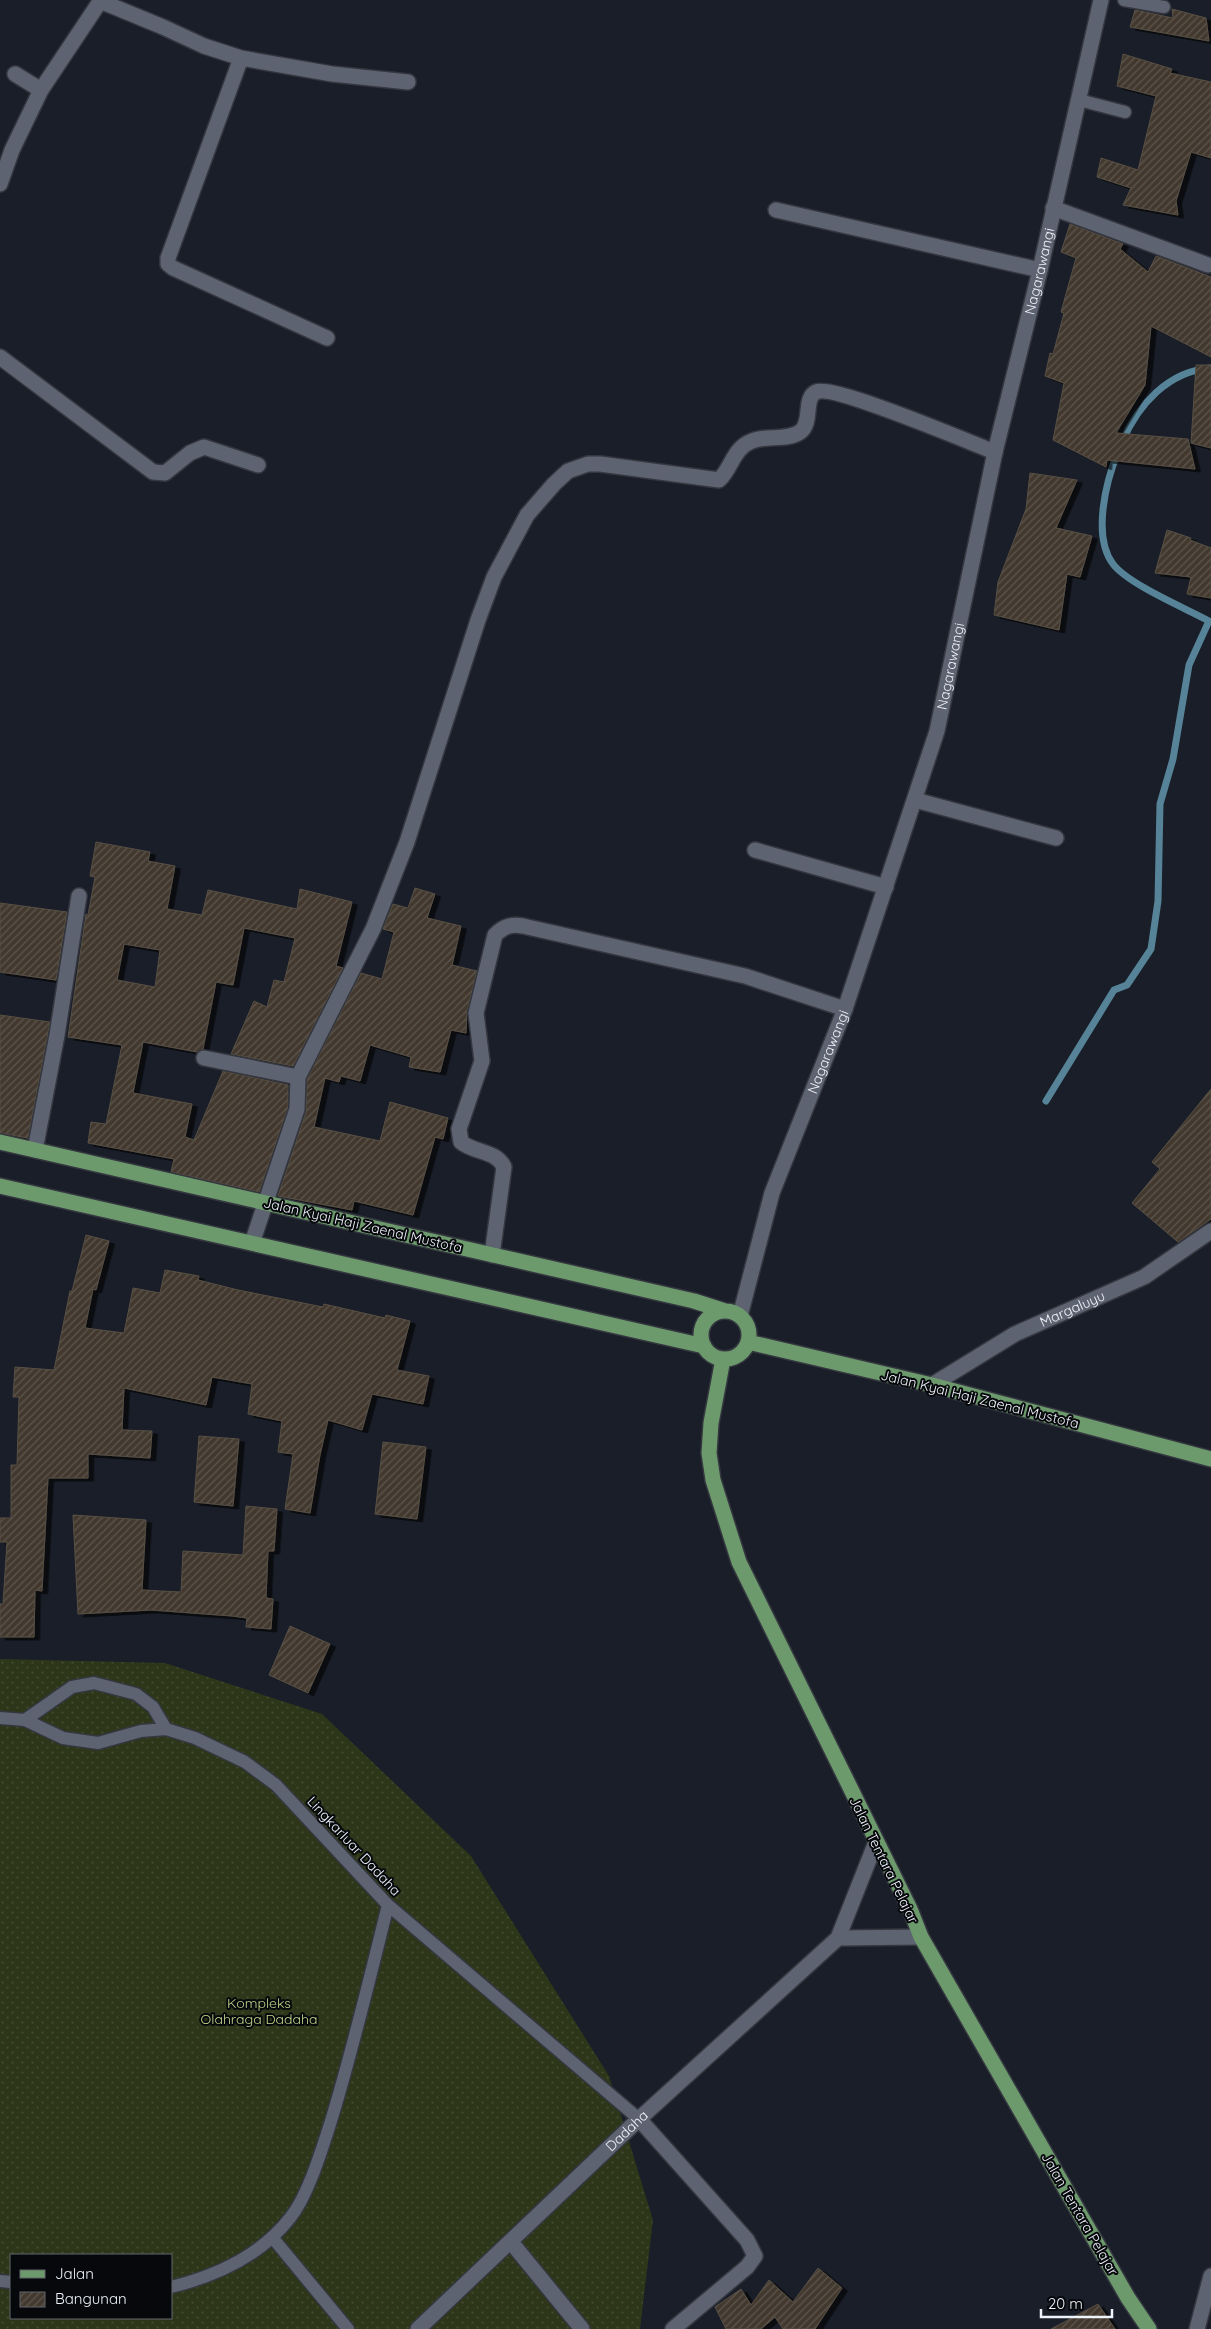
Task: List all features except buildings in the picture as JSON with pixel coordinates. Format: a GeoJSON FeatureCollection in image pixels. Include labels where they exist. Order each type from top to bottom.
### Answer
{"type":"FeatureCollection","features":[{"type":"Feature","properties":{"kind":"main road","name":"Jalan Kyai Haji Zaenal Mustofa"},"geometry":{"type":"LineString","coordinates":[[0,1142],[694,1301],[725,1311]]}},
{"type":"Feature","properties":{"kind":"main road"},"geometry":{"type":"LineString","coordinates":[[0,1186],[704,1346]]}},
{"type":"Feature","properties":{"kind":"main road"},"geometry":{"type":"LineString","coordinates":[[725,1311],[740,1316],[748,1328],[748,1342],[746,1348],[736,1357],[723,1360],[708,1353],[701,1336],[708,1318],[716,1313],[725,1311]]}},
{"type":"Feature","properties":{"kind":"main road","name":"Jalan Kyai Haji Zaenal Mustofa"},"geometry":{"type":"LineString","coordinates":[[748,1342],[932,1386],[1211,1459]]}},
{"type":"Feature","properties":{"kind":"main road","name":"Jalan Tentara Pelajar"},"geometry":{"type":"LineString","coordinates":[[723,1360],[710,1423],[709,1453],[713,1480],[739,1562],[910,1909],[921,1937],[1128,2298],[1149,2329]]}},
{"type":"Feature","properties":{"kind":"street","name":"Nagarawangi"},"geometry":{"type":"LineString","coordinates":[[740,1316],[772,1193],[845,1009],[938,731],[995,452],[1040,270],[1101,0]]}},
{"type":"Feature","properties":{"kind":"street"},"geometry":{"type":"LineString","coordinates":[[0,184],[12,150],[41,90],[101,1],[204,46],[241,58],[332,74],[408,82]]}},
{"type":"Feature","properties":{"kind":"street"},"geometry":{"type":"LineString","coordinates":[[241,58],[168,258],[168,264],[172,268],[326,338]]}},
{"type":"Feature","properties":{"kind":"street"},"geometry":{"type":"LineString","coordinates":[[15,74],[41,90]]}},
{"type":"Feature","properties":{"kind":"street"},"geometry":{"type":"LineString","coordinates":[[1054,208],[1208,265]]}},
{"type":"Feature","properties":{"kind":"street"},"geometry":{"type":"LineString","coordinates":[[776,210],[1040,270]]}},
{"type":"Feature","properties":{"kind":"street"},"geometry":{"type":"LineString","coordinates":[[0,357],[153,472],[165,473],[190,453],[204,447],[258,465]]}},
{"type":"Feature","properties":{"kind":"street"},"geometry":{"type":"LineString","coordinates":[[252,1243],[297,1108],[298,1077],[372,929],[407,842],[478,620],[494,577],[527,515],[554,484],[568,471],[588,464],[719,480],[724,476],[733,455],[752,440],[794,434],[803,429],[806,426],[811,396],[816,392],[822,391],[833,392],[898,414],[995,452]]}},
{"type":"Feature","properties":{"kind":"street"},"geometry":{"type":"LineString","coordinates":[[915,800],[1056,838]]}},
{"type":"Feature","properties":{"kind":"street"},"geometry":{"type":"LineString","coordinates":[[755,850],[886,887]]}},
{"type":"Feature","properties":{"kind":"street"},"geometry":{"type":"LineString","coordinates":[[35,1150],[57,1035],[79,896]]}},
{"type":"Feature","properties":{"kind":"street"},"geometry":{"type":"LineString","coordinates":[[492,1254],[504,1167],[497,1158],[468,1148],[461,1142],[459,1129],[482,1061],[476,1014],[495,935],[503,927],[513,924],[708,967],[745,976],[845,1009]]}},
{"type":"Feature","properties":{"kind":"street"},"geometry":{"type":"LineString","coordinates":[[204,1058],[298,1077]]}},
{"type":"Feature","properties":{"kind":"street","name":"Margaluyu"},"geometry":{"type":"LineString","coordinates":[[932,1386],[1014,1334],[1144,1277],[1211,1231]]}},
{"type":"Feature","properties":{"kind":"street","name":"Dadaha"},"geometry":{"type":"LineString","coordinates":[[418,2329],[639,2119],[838,1938],[876,1842]]}},
{"type":"Feature","properties":{"kind":"street"},"geometry":{"type":"LineString","coordinates":[[838,1938],[921,1937]]}},
{"type":"Feature","properties":{"kind":"street"},"geometry":{"type":"LineString","coordinates":[[639,2119],[747,2240],[755,2256],[748,2267],[674,2329]]}},
{"type":"Feature","properties":{"kind":"street"},"geometry":{"type":"LineString","coordinates":[[511,2242],[582,2329]]}},
{"type":"Feature","properties":{"kind":"street"},"geometry":{"type":"LineString","coordinates":[[1197,2329],[1211,2276]]}},
{"type":"Feature","properties":{"kind":"lane"},"geometry":{"type":"LineString","coordinates":[[1124,0],[1164,7]]}},
{"type":"Feature","properties":{"kind":"lane"},"geometry":{"type":"LineString","coordinates":[[1079,100],[1125,112]]}},
{"type":"Feature","properties":{"kind":"lane"},"geometry":{"type":"LineString","coordinates":[[25,1720],[72,1687],[94,1683],[136,1694],[152,1707],[166,1729]]}},
{"type":"Feature","properties":{"kind":"lane","name":"Lingkarluar Dadaha"},"geometry":{"type":"LineString","coordinates":[[0,1718],[25,1720],[63,1738],[98,1743],[141,1732],[166,1729],[195,1738],[246,1762],[276,1785],[388,1905],[639,2119]]}},
{"type":"Feature","properties":{"kind":"lane"},"geometry":{"type":"LineString","coordinates":[[172,2287],[199,2279],[253,2254],[292,2217],[322,2150],[344,2077],[388,1905]]}},
{"type":"Feature","properties":{"kind":"lane"},"geometry":{"type":"LineString","coordinates":[[272,2238],[348,2329]]}},
{"type":"Feature","properties":{"kind":"green space","name":"Kompleks Olahraga Dadaha"},"geometry":{"type":"Polygon","coordinates":[[[0,1659],[165,1663],[322,1714],[471,1856],[609,2076],[653,2220],[640,2329],[0,2329],[0,1659]]]}},
{"type":"Feature","properties":{"kind":"waterway"},"geometry":{"type":"LineString","coordinates":[[1122,442],[1137,415],[1156,392],[1181,376],[1211,368]]}},
{"type":"Feature","properties":{"kind":"waterway"},"geometry":{"type":"LineString","coordinates":[[1046,1101],[1114,990],[1127,985],[1151,949],[1158,901],[1160,804],[1173,759],[1189,665],[1209,621],[1131,580],[1113,564],[1103,539],[1102,524],[1109,478],[1118,452]]}}]}
